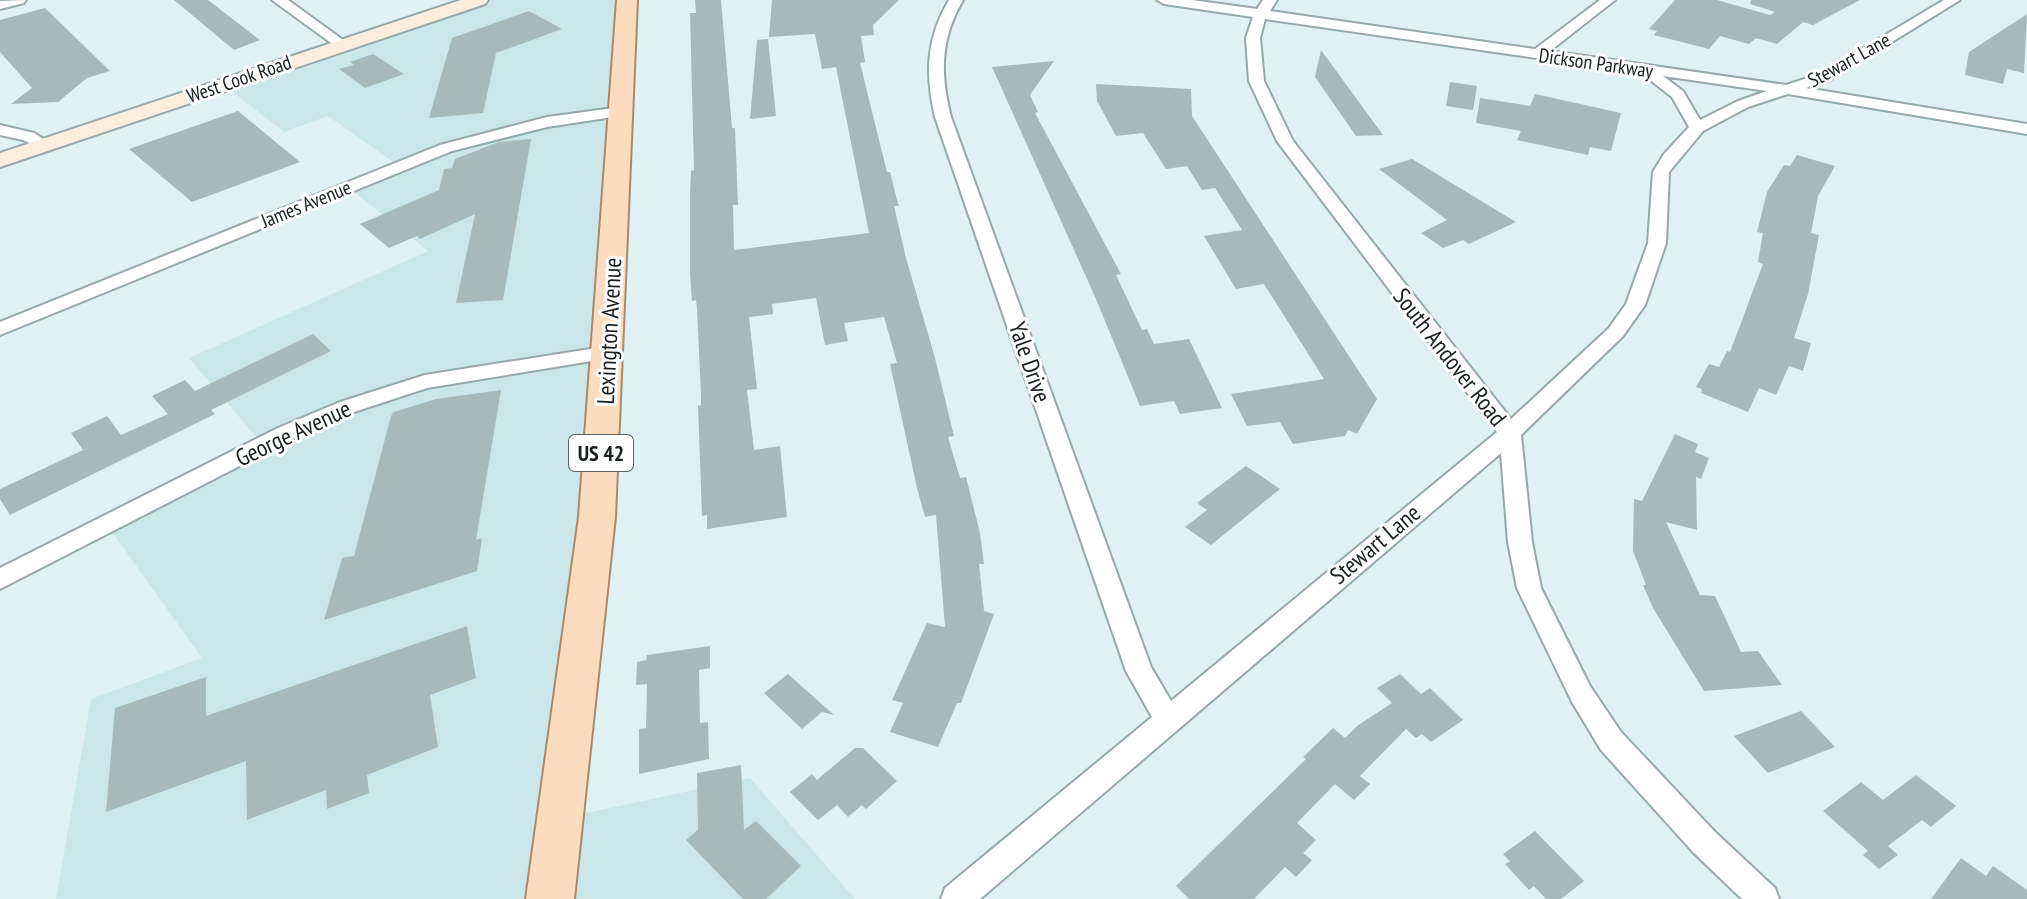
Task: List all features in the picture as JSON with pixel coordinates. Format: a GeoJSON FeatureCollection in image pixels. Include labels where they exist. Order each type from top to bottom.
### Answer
{"type":"FeatureCollection","features":[{"type":"Feature","properties":{"kind":"main road","name":"West Cook Road"},"geometry":{"type":"LineString","coordinates":[[0,160],[479,0]]}},
{"type":"Feature","properties":{"kind":"main road","name":"Lexington Avenue"},"geometry":{"type":"LineString","coordinates":[[550,899],[591,579],[609,352],[627,0]]}},
{"type":"Feature","properties":{"kind":"street"},"geometry":{"type":"LineString","coordinates":[[0,5],[19,0]]}},
{"type":"Feature","properties":{"kind":"street"},"geometry":{"type":"LineString","coordinates":[[279,0],[343,45]]}},
{"type":"Feature","properties":{"kind":"street","name":"Yale Drive"},"geometry":{"type":"LineString","coordinates":[[956,0],[939,31],[933,60],[943,117],[1139,671],[1168,720]]}},
{"type":"Feature","properties":{"kind":"street","name":"Dickson Parkway"},"geometry":{"type":"LineString","coordinates":[[1164,0],[1264,7],[1537,54],[1791,90],[2027,129]]}},
{"type":"Feature","properties":{"kind":"street"},"geometry":{"type":"LineString","coordinates":[[1537,54],[1608,0]]}},
{"type":"Feature","properties":{"kind":"street","name":"Stewart Lane"},"geometry":{"type":"LineString","coordinates":[[956,899],[1510,433],[1616,332],[1635,305],[1657,243],[1661,172],[1670,157],[1697,128],[1743,104],[1825,77],[1953,0]]}},
{"type":"Feature","properties":{"kind":"street","name":"South Andover Road"},"geometry":{"type":"LineString","coordinates":[[1264,7],[1252,55],[1259,87],[1278,133],[1510,433],[1520,542],[1529,588],[1581,694],[1611,741],[1704,842],[1764,899]]}},
{"type":"Feature","properties":{"kind":"street"},"geometry":{"type":"LineString","coordinates":[[1646,70],[1678,94],[1697,128]]}},
{"type":"Feature","properties":{"kind":"street","name":"James Avenue"},"geometry":{"type":"LineString","coordinates":[[0,329],[446,148],[535,125],[621,112]]}},
{"type":"Feature","properties":{"kind":"street"},"geometry":{"type":"LineString","coordinates":[[0,130],[28,136],[45,145]]}},
{"type":"Feature","properties":{"kind":"street","name":"George Avenue"},"geometry":{"type":"LineString","coordinates":[[0,579],[286,433],[347,407],[436,380],[609,352]]}},
{"type":"Feature","properties":{"kind":"shaded area"},"geometry":{"type":"Polygon","coordinates":[[[455,0],[625,0],[599,380],[554,820],[750,778],[855,899],[56,899],[91,699],[202,658],[102,518],[258,439],[189,358],[428,251],[343,183],[393,162],[328,116],[284,132],[216,79],[455,0]]]}},
{"type":"Feature","properties":{"kind":"building"},"geometry":{"type":"Polygon","coordinates":[[[174,0],[208,0],[260,40],[234,50],[174,0]]]}},
{"type":"Feature","properties":{"kind":"building"},"geometry":{"type":"Polygon","coordinates":[[[695,0],[721,0],[732,128],[735,128],[738,205],[733,205],[734,250],[869,233],[836,67],[822,69],[815,34],[769,37],[772,0],[899,0],[873,25],[874,35],[861,36],[865,62],[860,63],[887,172],[890,172],[899,206],[894,206],[906,258],[954,436],[948,437],[960,478],[966,477],[980,533],[984,564],[979,564],[984,611],[994,614],[961,703],[957,703],[938,747],[890,732],[903,703],[892,700],[927,623],[945,627],[936,515],[925,517],[917,488],[890,364],[897,363],[884,317],[844,323],[848,341],[825,345],[816,298],[772,304],[773,314],[749,317],[757,389],[747,390],[754,450],[780,446],[787,517],[707,529],[707,515],[702,516],[697,308],[696,300],[692,301],[690,274],[690,195],[691,171],[694,170],[690,13],[696,13],[695,0]]]}},
{"type":"Feature","properties":{"kind":"building"},"geometry":{"type":"Polygon","coordinates":[[[1675,0],[1717,0],[1770,15],[1775,12],[1750,4],[1751,0],[1860,0],[1813,25],[1803,22],[1777,44],[1756,38],[1749,44],[1720,36],[1709,49],[1654,35],[1657,31],[1649,29],[1675,0]]]}},
{"type":"Feature","properties":{"kind":"building"},"geometry":{"type":"Polygon","coordinates":[[[45,8],[110,71],[87,78],[58,102],[11,104],[32,88],[0,52],[0,20],[45,8]]]}},
{"type":"Feature","properties":{"kind":"building"},"geometry":{"type":"Polygon","coordinates":[[[529,11],[562,29],[496,53],[483,113],[429,118],[452,38],[529,11]]]}},
{"type":"Feature","properties":{"kind":"building"},"geometry":{"type":"Polygon","coordinates":[[[2027,14],[2024,73],[2007,69],[2003,84],[1965,75],[1969,52],[2027,14]]]}},
{"type":"Feature","properties":{"kind":"building"},"geometry":{"type":"Polygon","coordinates":[[[768,39],[776,116],[750,119],[757,40],[768,39]]]}},
{"type":"Feature","properties":{"kind":"building"},"geometry":{"type":"Polygon","coordinates":[[[1321,50],[1383,135],[1356,136],[1315,77],[1321,50]]]}},
{"type":"Feature","properties":{"kind":"building"},"geometry":{"type":"Polygon","coordinates":[[[373,54],[404,74],[365,88],[339,69],[354,65],[350,62],[373,54]]]}},
{"type":"Feature","properties":{"kind":"building"},"geometry":{"type":"Polygon","coordinates":[[[1054,61],[1030,95],[1038,112],[1035,113],[1121,274],[1116,275],[1142,330],[1147,329],[1154,344],[1189,339],[1222,408],[1180,414],[1174,401],[1140,406],[1096,299],[992,67],[1054,61]]]}},
{"type":"Feature","properties":{"kind":"building"},"geometry":{"type":"Polygon","coordinates":[[[1450,82],[1477,86],[1473,110],[1446,106],[1450,82]]]}},
{"type":"Feature","properties":{"kind":"building"},"geometry":{"type":"Polygon","coordinates":[[[1096,84],[1191,89],[1192,116],[1377,399],[1357,434],[1348,430],[1345,436],[1293,444],[1280,422],[1247,426],[1231,394],[1324,379],[1264,284],[1236,289],[1204,236],[1242,230],[1215,188],[1202,190],[1187,166],[1166,169],[1143,133],[1116,136],[1097,101],[1096,84]]]}},
{"type":"Feature","properties":{"kind":"building"},"geometry":{"type":"Polygon","coordinates":[[[1535,94],[1621,113],[1611,151],[1590,147],[1588,155],[1517,140],[1521,131],[1476,123],[1480,98],[1530,106],[1535,94]]]}},
{"type":"Feature","properties":{"kind":"building"},"geometry":{"type":"Polygon","coordinates":[[[238,111],[300,162],[192,202],[129,149],[238,111]]]}},
{"type":"Feature","properties":{"kind":"building"},"geometry":{"type":"Polygon","coordinates":[[[531,139],[503,300],[456,303],[475,214],[420,239],[417,236],[389,248],[360,224],[439,190],[444,169],[452,168],[455,159],[499,142],[531,139]]]}},
{"type":"Feature","properties":{"kind":"building"},"geometry":{"type":"Polygon","coordinates":[[[1797,155],[1835,166],[1818,196],[1811,233],[1819,235],[1808,294],[1794,338],[1811,343],[1803,371],[1789,366],[1776,395],[1759,388],[1748,412],[1701,393],[1702,389],[1696,387],[1709,364],[1719,367],[1727,351],[1730,352],[1763,264],[1758,262],[1763,233],[1757,232],[1767,192],[1784,165],[1790,166],[1797,155]]]}},
{"type":"Feature","properties":{"kind":"building"},"geometry":{"type":"Polygon","coordinates":[[[1412,159],[1516,222],[1469,244],[1463,240],[1443,248],[1421,233],[1447,220],[1379,169],[1412,159]]]}},
{"type":"Feature","properties":{"kind":"building"},"geometry":{"type":"Polygon","coordinates":[[[313,334],[331,351],[211,410],[215,414],[10,515],[0,499],[0,489],[83,450],[71,433],[107,416],[121,435],[168,414],[152,396],[185,380],[195,391],[313,334]]]}},
{"type":"Feature","properties":{"kind":"building"},"geometry":{"type":"Polygon","coordinates":[[[501,390],[476,540],[482,538],[477,571],[324,620],[342,558],[354,556],[394,412],[436,399],[501,390]]]}},
{"type":"Feature","properties":{"kind":"building"},"geometry":{"type":"Polygon","coordinates":[[[1675,434],[1698,444],[1695,452],[1709,458],[1701,479],[1696,477],[1697,530],[1666,522],[1700,595],[1715,596],[1741,652],[1758,651],[1782,685],[1704,691],[1653,608],[1643,585],[1646,585],[1633,551],[1634,499],[1642,501],[1675,434]]]}},
{"type":"Feature","properties":{"kind":"building"},"geometry":{"type":"Polygon","coordinates":[[[1246,466],[1280,489],[1211,545],[1185,527],[1207,510],[1197,503],[1246,466]]]}},
{"type":"Feature","properties":{"kind":"building"},"geometry":{"type":"Polygon","coordinates":[[[467,626],[476,678],[430,695],[438,747],[367,775],[369,793],[327,809],[326,790],[247,820],[246,761],[106,812],[115,708],[206,677],[206,716],[467,626]]]}},
{"type":"Feature","properties":{"kind":"building"},"geometry":{"type":"Polygon","coordinates":[[[710,646],[710,668],[699,670],[700,723],[708,722],[709,759],[639,774],[639,729],[646,728],[647,684],[636,685],[637,662],[646,660],[647,655],[710,646]]]}},
{"type":"Feature","properties":{"kind":"building"},"geometry":{"type":"Polygon","coordinates":[[[788,674],[834,715],[822,712],[802,729],[764,693],[788,674]]]}},
{"type":"Feature","properties":{"kind":"building"},"geometry":{"type":"Polygon","coordinates":[[[1400,674],[1421,694],[1430,688],[1463,720],[1431,742],[1422,734],[1416,738],[1406,729],[1360,776],[1370,784],[1354,800],[1335,784],[1297,823],[1316,840],[1303,853],[1312,860],[1296,877],[1285,867],[1254,899],[1189,899],[1176,886],[1306,759],[1303,757],[1333,728],[1345,738],[1357,726],[1392,703],[1377,688],[1400,674]]]}},
{"type":"Feature","properties":{"kind":"building"},"geometry":{"type":"Polygon","coordinates":[[[1801,711],[1835,747],[1768,773],[1734,736],[1801,711]]]}},
{"type":"Feature","properties":{"kind":"building"},"geometry":{"type":"Polygon","coordinates":[[[855,748],[863,748],[897,781],[866,809],[862,805],[848,817],[837,805],[818,820],[790,792],[812,774],[817,780],[855,748]]]}},
{"type":"Feature","properties":{"kind":"building"},"geometry":{"type":"Polygon","coordinates":[[[741,765],[744,830],[756,821],[801,866],[766,899],[743,899],[686,840],[698,830],[697,773],[741,765]]]}},
{"type":"Feature","properties":{"kind":"building"},"geometry":{"type":"Polygon","coordinates":[[[1916,775],[1956,806],[1931,827],[1922,820],[1888,846],[1898,855],[1879,869],[1863,855],[1868,851],[1823,811],[1861,782],[1883,800],[1916,775]]]}},
{"type":"Feature","properties":{"kind":"building"},"geometry":{"type":"Polygon","coordinates":[[[1535,831],[1584,881],[1561,899],[1546,899],[1534,886],[1529,890],[1505,864],[1510,861],[1503,854],[1535,831]]]}},
{"type":"Feature","properties":{"kind":"building"},"geometry":{"type":"Polygon","coordinates":[[[1961,858],[1986,876],[1993,866],[2027,890],[2027,899],[1931,899],[1961,858]]]}}]}
